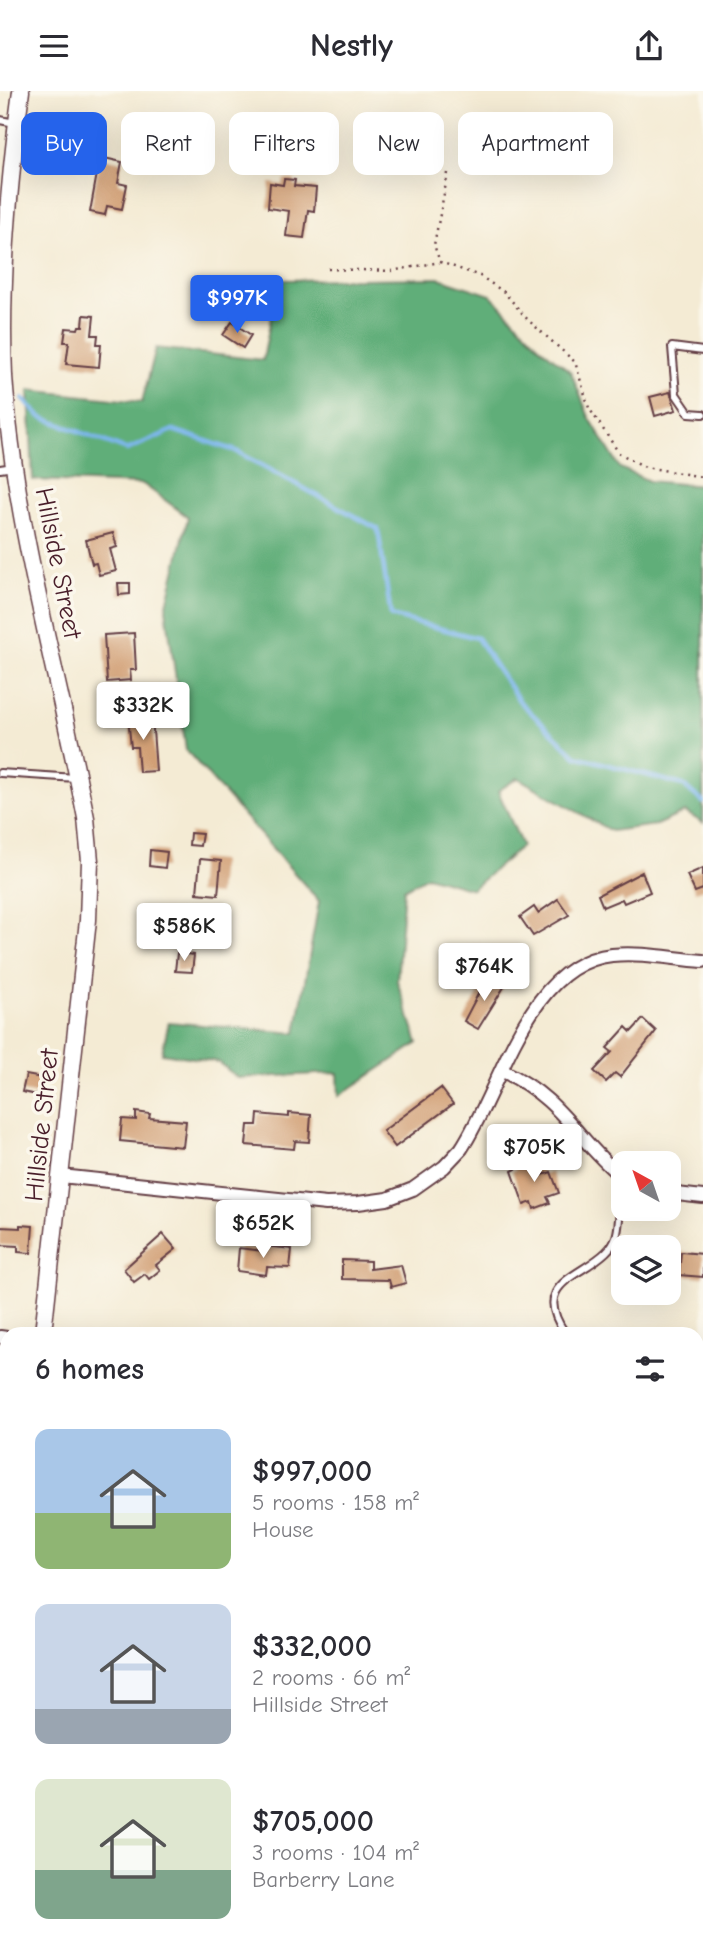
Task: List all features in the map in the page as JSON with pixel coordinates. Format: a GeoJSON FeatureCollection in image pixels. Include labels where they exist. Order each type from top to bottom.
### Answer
{"type":"FeatureCollection","features":[{"type":"Feature","properties":{"kind":"street","name":"Hillside Street"},"geometry":{"type":"LineString","coordinates":[[21,91],[7,249],[2,374],[8,468],[78,778],[89,845],[88,921],[44,1327]]}},
{"type":"Feature","properties":{"kind":"street"},"geometry":{"type":"LineString","coordinates":[[61,1176],[326,1203],[387,1199],[423,1183],[453,1158],[474,1128],[536,1005],[558,980],[599,958],[622,955],[703,961]]}},
{"type":"Feature","properties":{"kind":"street"},"geometry":{"type":"LineString","coordinates":[[503,1070],[533,1086],[552,1101],[611,1165]]}},
{"type":"Feature","properties":{"kind":"street"},"geometry":{"type":"LineString","coordinates":[[681,1194],[703,1197]]}},
{"type":"Feature","properties":{"kind":"lane"},"geometry":{"type":"LineString","coordinates":[[0,120],[17,124]]}},
{"type":"Feature","properties":{"kind":"lane"},"geometry":{"type":"LineString","coordinates":[[703,351],[672,347],[676,394],[689,413],[703,414]]}},
{"type":"Feature","properties":{"kind":"lane"},"geometry":{"type":"LineString","coordinates":[[0,773],[78,778]]}},
{"type":"Feature","properties":{"kind":"lane"},"geometry":{"type":"LineString","coordinates":[[562,1327],[554,1313],[557,1291],[573,1273],[606,1252],[621,1221]]}},
{"type":"Feature","properties":{"kind":"path"},"geometry":{"type":"LineString","coordinates":[[440,263],[434,245],[448,173]]}},
{"type":"Feature","properties":{"kind":"path"},"geometry":{"type":"LineString","coordinates":[[328,269],[391,271],[440,263],[480,276],[504,292],[527,320],[575,362],[596,420],[624,457],[645,467],[703,477]]}},
{"type":"Feature","properties":{"kind":"green space"},"geometry":{"type":"Polygon","coordinates":[[[439,278],[491,295],[540,347],[571,372],[589,417],[620,468],[649,481],[703,486],[703,823],[685,812],[656,825],[611,831],[518,778],[498,791],[522,846],[472,889],[427,876],[404,889],[397,981],[418,1043],[339,1096],[338,1073],[237,1078],[219,1062],[162,1053],[169,1022],[296,1033],[319,901],[186,750],[166,609],[188,517],[143,484],[33,480],[29,390],[142,402],[156,348],[263,360],[278,280],[439,278]]]}},
{"type":"Feature","properties":{"kind":"building"},"geometry":{"type":"Polygon","coordinates":[[[107,159],[121,162],[118,183],[127,185],[122,209],[107,206],[105,215],[90,212],[97,175],[107,175],[107,159]]]}},
{"type":"Feature","properties":{"kind":"building"},"geometry":{"type":"Polygon","coordinates":[[[284,179],[295,180],[294,186],[316,188],[314,211],[308,210],[304,238],[286,236],[289,211],[268,208],[270,183],[283,185],[284,179]]]}},
{"type":"Feature","properties":{"kind":"building"},"geometry":{"type":"Polygon","coordinates":[[[84,315],[94,316],[92,335],[98,335],[97,344],[101,344],[99,367],[66,364],[69,342],[64,342],[66,328],[78,329],[83,326],[84,315]]]}},
{"type":"Feature","properties":{"kind":"building"},"geometry":{"type":"Polygon","coordinates":[[[232,322],[251,335],[243,348],[223,335],[232,322]]]}},
{"type":"Feature","properties":{"kind":"building"},"geometry":{"type":"Polygon","coordinates":[[[670,392],[676,410],[655,416],[650,397],[670,392]]]}},
{"type":"Feature","properties":{"kind":"building"},"geometry":{"type":"Polygon","coordinates":[[[113,533],[117,547],[110,549],[116,571],[99,575],[96,563],[92,564],[86,540],[113,533]]]}},
{"type":"Feature","properties":{"kind":"building"},"geometry":{"type":"Polygon","coordinates":[[[118,583],[130,583],[130,594],[119,595],[118,583]]]}},
{"type":"Feature","properties":{"kind":"building"},"geometry":{"type":"Polygon","coordinates":[[[134,633],[136,670],[130,670],[131,680],[107,682],[104,635],[134,633]]]}},
{"type":"Feature","properties":{"kind":"building"},"geometry":{"type":"Polygon","coordinates":[[[152,716],[156,771],[139,772],[137,747],[131,747],[128,717],[152,716]]]}},
{"type":"Feature","properties":{"kind":"building"},"geometry":{"type":"Polygon","coordinates":[[[190,833],[202,834],[200,846],[189,845],[190,833]]]}},
{"type":"Feature","properties":{"kind":"building"},"geometry":{"type":"Polygon","coordinates":[[[150,850],[167,852],[165,868],[149,866],[150,850]]]}},
{"type":"Feature","properties":{"kind":"building"},"geometry":{"type":"Polygon","coordinates":[[[200,859],[221,861],[218,895],[197,893],[200,859]]]}},
{"type":"Feature","properties":{"kind":"building"},"geometry":{"type":"Polygon","coordinates":[[[703,868],[703,889],[695,892],[687,875],[703,868]]]}},
{"type":"Feature","properties":{"kind":"building"},"geometry":{"type":"Polygon","coordinates":[[[642,872],[650,892],[624,903],[622,899],[603,907],[598,895],[642,872]]]}},
{"type":"Feature","properties":{"kind":"building"},"geometry":{"type":"Polygon","coordinates":[[[558,899],[569,915],[533,936],[520,917],[534,907],[538,913],[558,899]]]}},
{"type":"Feature","properties":{"kind":"building"},"geometry":{"type":"Polygon","coordinates":[[[177,953],[194,955],[192,972],[175,971],[177,953]]]}},
{"type":"Feature","properties":{"kind":"building"},"geometry":{"type":"Polygon","coordinates":[[[487,977],[504,987],[478,1029],[464,1021],[487,977]]]}},
{"type":"Feature","properties":{"kind":"building"},"geometry":{"type":"Polygon","coordinates":[[[643,1019],[656,1031],[620,1077],[615,1073],[606,1082],[594,1071],[612,1052],[607,1048],[626,1027],[631,1032],[643,1019]]]}},
{"type":"Feature","properties":{"kind":"building"},"geometry":{"type":"Polygon","coordinates":[[[26,1075],[42,1078],[37,1095],[22,1092],[26,1075]]]}},
{"type":"Feature","properties":{"kind":"building"},"geometry":{"type":"Polygon","coordinates":[[[441,1088],[453,1104],[395,1147],[383,1131],[441,1088]]]}},
{"type":"Feature","properties":{"kind":"building"},"geometry":{"type":"Polygon","coordinates":[[[136,1112],[150,1114],[149,1118],[186,1121],[183,1147],[120,1141],[122,1119],[136,1120],[136,1112]]]}},
{"type":"Feature","properties":{"kind":"building"},"geometry":{"type":"Polygon","coordinates":[[[289,1113],[311,1115],[309,1142],[295,1141],[294,1149],[246,1145],[248,1125],[257,1125],[258,1114],[289,1117],[289,1113]]]}},
{"type":"Feature","properties":{"kind":"building"},"geometry":{"type":"Polygon","coordinates":[[[523,1159],[525,1164],[531,1162],[533,1167],[540,1165],[543,1175],[551,1172],[559,1193],[547,1197],[550,1203],[534,1209],[532,1202],[524,1205],[512,1171],[516,1169],[513,1162],[523,1159]]]}},
{"type":"Feature","properties":{"kind":"building"},"geometry":{"type":"Polygon","coordinates":[[[20,1225],[33,1226],[31,1253],[18,1252],[18,1246],[0,1245],[0,1227],[20,1228],[20,1225]]]}},
{"type":"Feature","properties":{"kind":"building"},"geometry":{"type":"Polygon","coordinates":[[[163,1234],[176,1249],[156,1265],[160,1270],[149,1279],[145,1274],[134,1282],[124,1269],[163,1234]]]}},
{"type":"Feature","properties":{"kind":"building"},"geometry":{"type":"Polygon","coordinates":[[[264,1246],[292,1249],[290,1268],[267,1267],[266,1275],[237,1271],[239,1248],[263,1251],[264,1246]]]}},
{"type":"Feature","properties":{"kind":"building"},"geometry":{"type":"Polygon","coordinates":[[[681,1252],[703,1254],[703,1277],[681,1275],[681,1252]]]}},
{"type":"Feature","properties":{"kind":"building"},"geometry":{"type":"Polygon","coordinates":[[[342,1260],[370,1261],[370,1269],[401,1265],[406,1283],[391,1287],[389,1280],[342,1279],[342,1260]]]}},
{"type":"Feature","properties":{"kind":"waterway"},"geometry":{"type":"LineString","coordinates":[[23,399],[41,417],[127,450],[173,430],[236,451],[378,529],[391,616],[477,638],[520,702],[576,756],[683,785],[703,802]]}}]}
